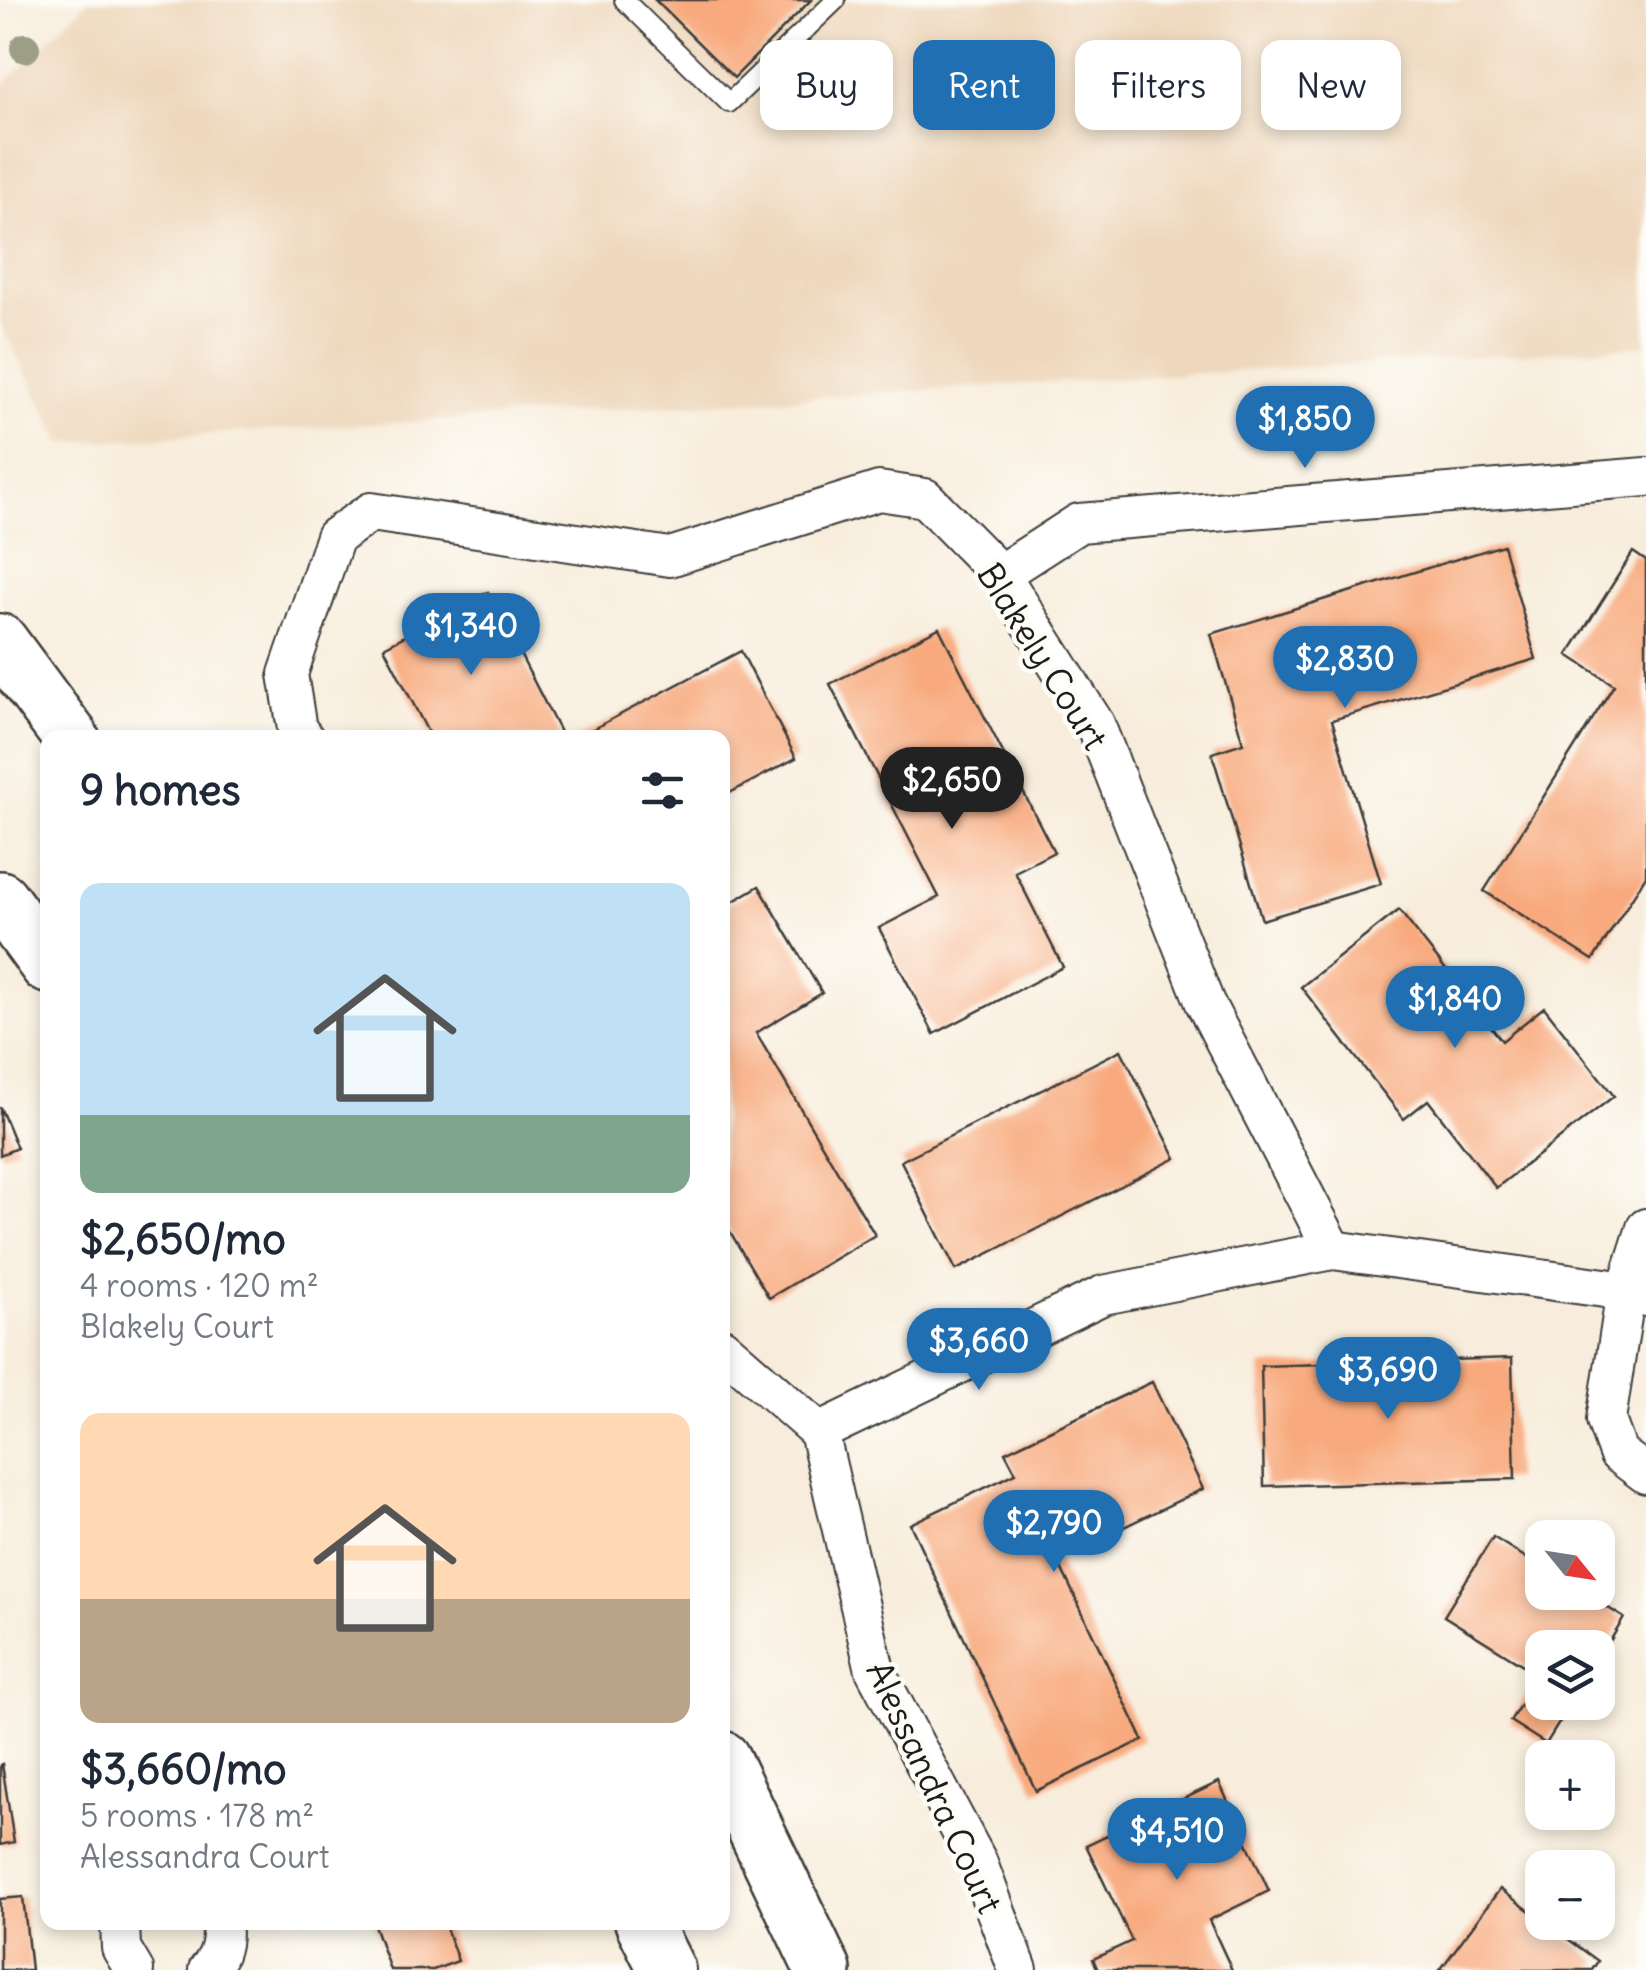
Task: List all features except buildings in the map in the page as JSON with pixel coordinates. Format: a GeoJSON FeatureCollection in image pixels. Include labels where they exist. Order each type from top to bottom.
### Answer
{"type":"FeatureCollection","features":[{"type":"Feature","properties":{"kind":"highway"},"geometry":{"type":"LineString","coordinates":[[0,642],[66,730]]}},
{"type":"Feature","properties":{"kind":"highway"},"geometry":{"type":"LineString","coordinates":[[0,899],[40,953]]}},
{"type":"Feature","properties":{"kind":"highway"},"geometry":{"type":"LineString","coordinates":[[730,1776],[823,1970]]}},
{"type":"Feature","properties":{"kind":"highway"},"geometry":{"type":"LineString","coordinates":[[647,1930],[667,1970]]}},
{"type":"Feature","properties":{"kind":"street"},"geometry":{"type":"LineString","coordinates":[[1000,574],[1079,523],[1646,476]]}},
{"type":"Feature","properties":{"kind":"street","name":"Blakely Court"},"geometry":{"type":"LineString","coordinates":[[297,730],[288,674],[335,537],[371,512],[670,557],[880,490],[925,498],[1000,574],[1094,724],[1205,1002],[1332,1250]]}},
{"type":"Feature","properties":{"kind":"street"},"geometry":{"type":"LineString","coordinates":[[1646,1228],[1636,1294],[1606,1420],[1618,1454],[1646,1474]]}},
{"type":"Feature","properties":{"kind":"street"},"geometry":{"type":"LineString","coordinates":[[730,1354],[818,1432],[1104,1295],[1332,1250],[1636,1294]]}},
{"type":"Feature","properties":{"kind":"street","name":"Alessandra Court"},"geometry":{"type":"LineString","coordinates":[[818,1432],[876,1670],[977,1861],[1018,1970]]}},
{"type":"Feature","properties":{"kind":"street"},"geometry":{"type":"LineString","coordinates":[[208,1970],[223,1941],[222,1930]]}},
{"type":"Feature","properties":{"kind":"lane"},"geometry":{"type":"LineString","coordinates":[[624,0],[730,102],[836,0]]}},
{"type":"Feature","properties":{"kind":"shaded area"},"geometry":{"type":"Polygon","coordinates":[[[89,0],[1646,0],[1646,346],[62,443],[0,323],[0,88],[89,0]]]}}]}
